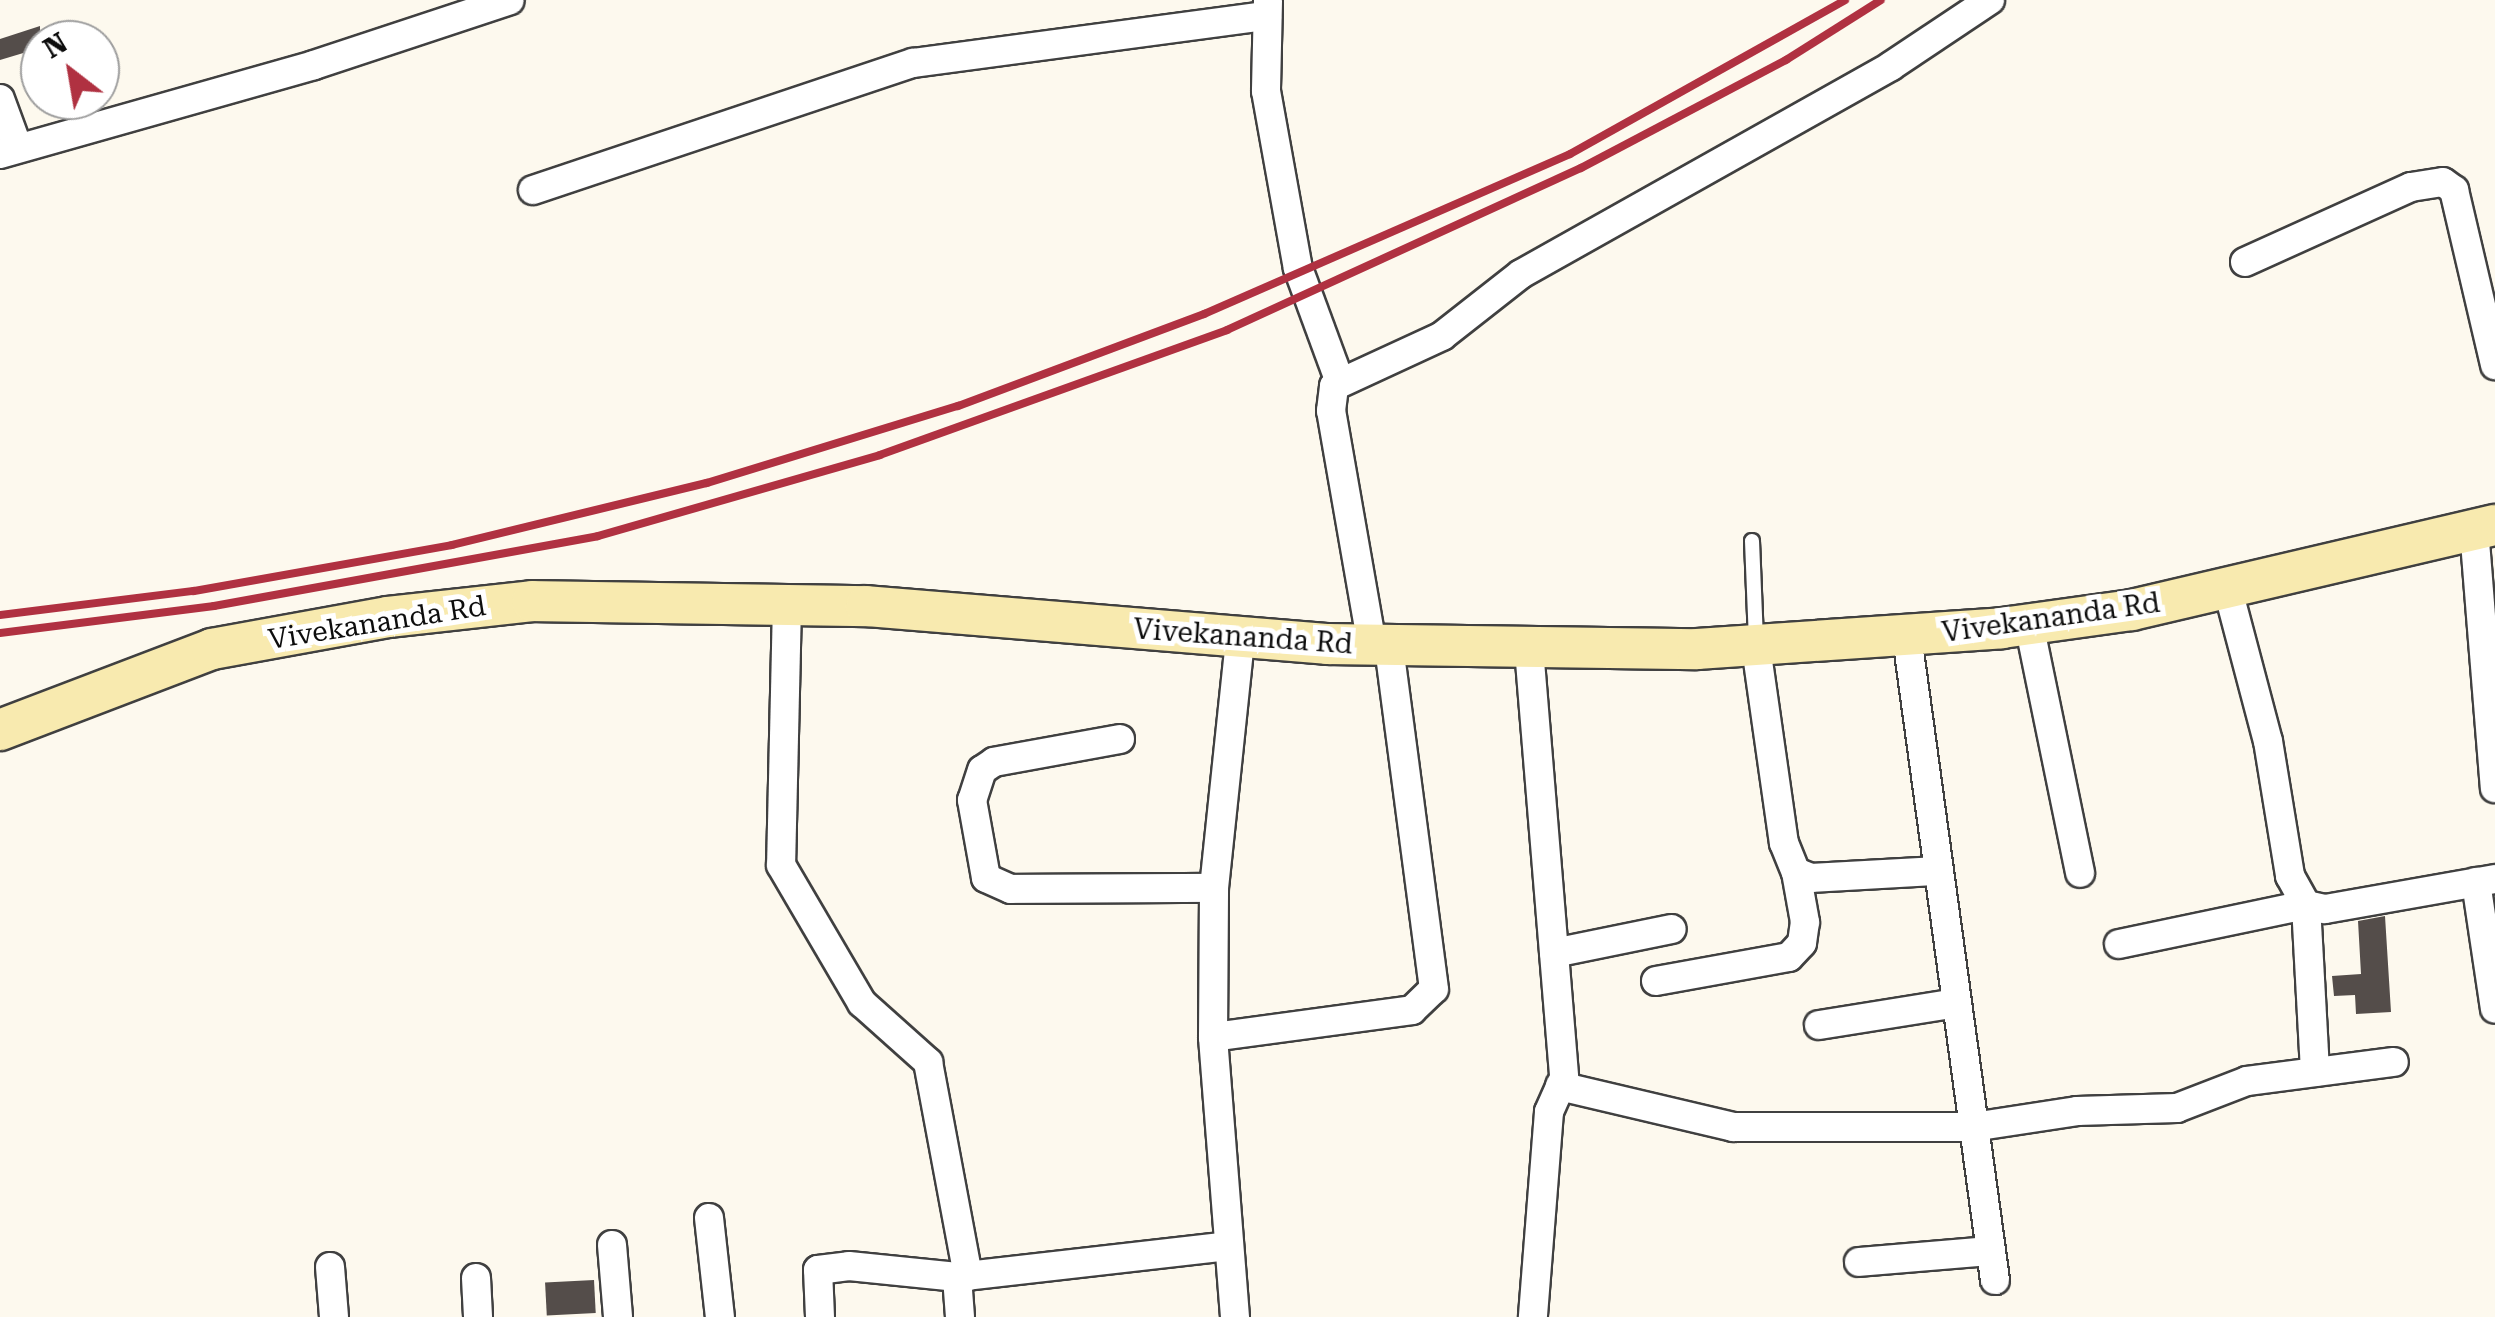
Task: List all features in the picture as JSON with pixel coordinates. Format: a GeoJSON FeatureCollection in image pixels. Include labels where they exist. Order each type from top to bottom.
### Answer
{"type":"FeatureCollection","features":[{"type":"Feature","properties":{"kind":"street"},"geometry":{"type":"LineString","coordinates":[[0,99],[9,151],[314,65],[510,0]]}},
{"type":"Feature","properties":{"kind":"street"},"geometry":{"type":"LineString","coordinates":[[1213,1037],[1412,1010],[1434,990],[1380,645],[1330,395],[1340,382],[1442,336],[1521,274],[1891,66],[1990,0]]}},
{"type":"Feature","properties":{"kind":"street"},"geometry":{"type":"LineString","coordinates":[[533,190],[914,62],[1268,8],[1266,91],[1298,268],[1340,382]]}},
{"type":"Feature","properties":{"kind":"street"},"geometry":{"type":"LineString","coordinates":[[2245,262],[2411,187],[2442,182],[2454,190],[2485,277],[2495,365]]}},
{"type":"Feature","properties":{"kind":"street"},"geometry":{"type":"LineString","coordinates":[[2485,527],[2495,788]]}},
{"type":"Feature","properties":{"kind":"street","name":"Vivekananda Rd"},"geometry":{"type":"LineString","coordinates":[[0,730],[212,648],[388,617],[532,600],[786,604],[1240,640],[1529,649],[1756,647],[2030,624],[2228,590],[2485,527]]}},
{"type":"Feature","properties":{"kind":"street"},"geometry":{"type":"LineString","coordinates":[[2228,590],[2274,768],[2290,876],[2306,905],[2314,1072]]}},
{"type":"Feature","properties":{"kind":"street"},"geometry":{"type":"LineString","coordinates":[[786,604],[781,865],[862,1003],[928,1062],[963,1276],[960,1317]]}},
{"type":"Feature","properties":{"kind":"street"},"geometry":{"type":"LineString","coordinates":[[2030,624],[2080,873]]}},
{"type":"Feature","properties":{"kind":"street"},"geometry":{"type":"LineString","coordinates":[[1907,636],[1995,1280]]}},
{"type":"Feature","properties":{"kind":"street"},"geometry":{"type":"LineString","coordinates":[[1235,1317],[1226,1246],[1213,1037],[1214,888],[1240,640]]}},
{"type":"Feature","properties":{"kind":"street"},"geometry":{"type":"LineString","coordinates":[[1656,981],[1789,958],[1802,944],[1805,922],[1796,872],[1784,842],[1756,647]]}},
{"type":"Feature","properties":{"kind":"street"},"geometry":{"type":"LineString","coordinates":[[1529,649],[1554,953],[1560,1086],[1549,1112],[1533,1317]]}},
{"type":"Feature","properties":{"kind":"street"},"geometry":{"type":"LineString","coordinates":[[1120,739],[994,762],[982,770],[972,800],[986,878],[1011,889],[1214,888]]}},
{"type":"Feature","properties":{"kind":"street"},"geometry":{"type":"LineString","coordinates":[[1796,872],[1811,878],[1938,871]]}},
{"type":"Feature","properties":{"kind":"street"},"geometry":{"type":"LineString","coordinates":[[2119,944],[2306,905],[2326,908],[2486,881],[2495,1010]]}},
{"type":"Feature","properties":{"kind":"street"},"geometry":{"type":"LineString","coordinates":[[1554,953],[1672,929]]}},
{"type":"Feature","properties":{"kind":"street"},"geometry":{"type":"LineString","coordinates":[[1819,1026],[1956,1002]]}},
{"type":"Feature","properties":{"kind":"street"},"geometry":{"type":"LineString","coordinates":[[1560,1086],[1733,1127],[1974,1128],[2077,1112],[2177,1108],[2247,1081],[2394,1062]]}},
{"type":"Feature","properties":{"kind":"street"},"geometry":{"type":"LineString","coordinates":[[709,1218],[720,1317]]}},
{"type":"Feature","properties":{"kind":"street"},"geometry":{"type":"LineString","coordinates":[[612,1246],[618,1317]]}},
{"type":"Feature","properties":{"kind":"street"},"geometry":{"type":"LineString","coordinates":[[820,1317],[818,1270],[849,1266],[963,1276],[1226,1246]]}},
{"type":"Feature","properties":{"kind":"street"},"geometry":{"type":"LineString","coordinates":[[1859,1262],[1991,1251]]}},
{"type":"Feature","properties":{"kind":"street"},"geometry":{"type":"LineString","coordinates":[[330,1266],[334,1317]]}},
{"type":"Feature","properties":{"kind":"street"},"geometry":{"type":"LineString","coordinates":[[476,1278],[478,1317]]}},
{"type":"Feature","properties":{"kind":"lane"},"geometry":{"type":"LineString","coordinates":[[1752,541],[1756,647]]}},
{"type":"Feature","properties":{"kind":"building"},"geometry":{"type":"Polygon","coordinates":[[[20,32],[20,54],[0,60],[0,39],[20,32]]]}},
{"type":"Feature","properties":{"kind":"building"},"geometry":{"type":"Polygon","coordinates":[[[2385,916],[2391,1012],[2356,1014],[2355,995],[2334,996],[2332,976],[2361,974],[2358,921],[2385,916]]]}},
{"type":"Feature","properties":{"kind":"building"},"geometry":{"type":"Polygon","coordinates":[[[594,1280],[596,1313],[547,1316],[545,1283],[594,1280]]]}},
{"type":"Feature","properties":{"kind":"railway"},"geometry":{"type":"LineString","coordinates":[[0,615],[194,591],[452,545],[707,483],[958,406],[1204,314],[1570,154],[1845,0]]}},
{"type":"Feature","properties":{"kind":"railway"},"geometry":{"type":"LineString","coordinates":[[0,633],[214,606],[598,536],[880,455],[1227,330],[1581,168],[1786,60],[1881,0]]}}]}
